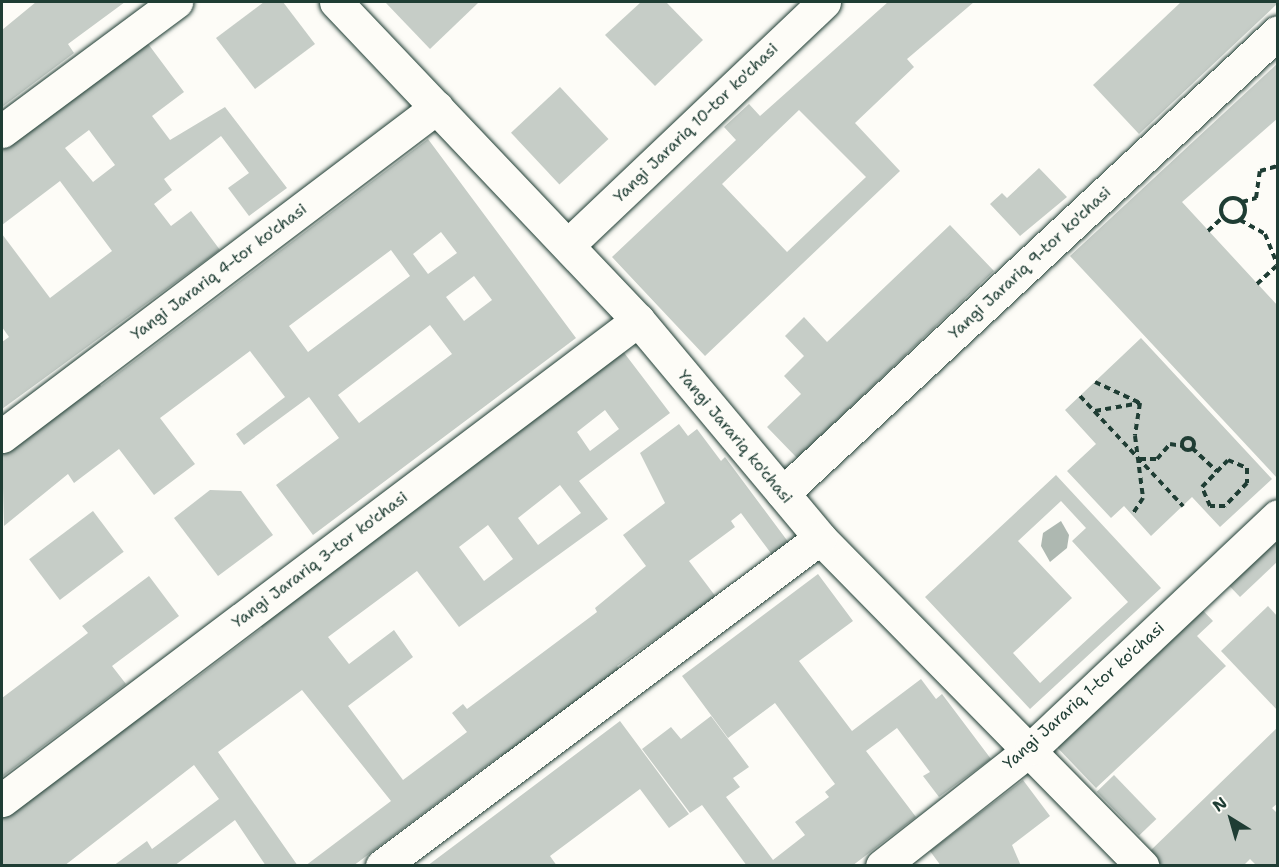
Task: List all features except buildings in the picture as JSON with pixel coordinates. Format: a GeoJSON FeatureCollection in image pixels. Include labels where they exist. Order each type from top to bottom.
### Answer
{"type":"FeatureCollection","features":[{"type":"Feature","properties":{"kind":"street"},"geometry":{"type":"LineString","coordinates":[[2,131],[176,2]]}},
{"type":"Feature","properties":{"kind":"street","name":"Yangi Jarariq ko'chasi"},"geometry":{"type":"LineString","coordinates":[[339,2],[638,320],[820,538],[1032,748],[1142,866]]}},
{"type":"Feature","properties":{"kind":"street","name":"Yangi Jarariq 10-tor ko'chasi"},"geometry":{"type":"LineString","coordinates":[[568,245],[824,2]]}},
{"type":"Feature","properties":{"kind":"street","name":"Yangi Jarariq 9-tor ko'chasi"},"geometry":{"type":"LineString","coordinates":[[783,493],[1278,32]]}},
{"type":"Feature","properties":{"kind":"street","name":"Yangi Jarariq 4-tor ko'chasi"},"geometry":{"type":"LineString","coordinates":[[2,436],[437,107]]}},
{"type":"Feature","properties":{"kind":"street","name":"Yangi Jarariq 3-tor ko'chasi"},"geometry":{"type":"LineString","coordinates":[[2,800],[638,320]]}},
{"type":"Feature","properties":{"kind":"street","name":"Yangi Jarariq 1-tor ko'chasi"},"geometry":{"type":"LineString","coordinates":[[902,860],[1032,748],[1278,516]]}},
{"type":"Feature","properties":{"kind":"street"},"geometry":{"type":"LineString","coordinates":[[382,866],[820,538]]}},
{"type":"Feature","properties":{"kind":"path"},"geometry":{"type":"LineString","coordinates":[[1208,231],[1222,218],[1224,201],[1242,202],[1256,198],[1260,171],[1278,166]]}},
{"type":"Feature","properties":{"kind":"path"},"geometry":{"type":"LineString","coordinates":[[1240,220],[1242,202]]}},
{"type":"Feature","properties":{"kind":"path"},"geometry":{"type":"LineString","coordinates":[[1222,218],[1240,220],[1265,234],[1277,266],[1257,284]]}},
{"type":"Feature","properties":{"kind":"path"},"geometry":{"type":"LineString","coordinates":[[1095,382],[1140,403]]}},
{"type":"Feature","properties":{"kind":"path"},"geometry":{"type":"LineString","coordinates":[[1080,396],[1183,506]]}},
{"type":"Feature","properties":{"kind":"path"},"geometry":{"type":"LineString","coordinates":[[1095,411],[1140,403]]}},
{"type":"Feature","properties":{"kind":"path"},"geometry":{"type":"LineString","coordinates":[[1132,515],[1143,498],[1140,459],[1135,436],[1140,403]]}},
{"type":"Feature","properties":{"kind":"path"},"geometry":{"type":"LineString","coordinates":[[1182,446],[1190,438],[1192,448]]}},
{"type":"Feature","properties":{"kind":"path"},"geometry":{"type":"LineString","coordinates":[[1140,459],[1157,459],[1170,444],[1192,448],[1217,471]]}},
{"type":"Feature","properties":{"kind":"path"},"geometry":{"type":"LineString","coordinates":[[1234,460],[1249,472],[1244,488],[1220,508],[1206,502],[1202,493],[1217,471],[1234,460]]}},
{"type":"Feature","properties":{"kind":"shaded area"},"geometry":{"type":"Polygon","coordinates":[[[1061,521],[1069,535],[1067,548],[1050,562],[1041,546],[1043,533],[1061,521]]]}}]}
